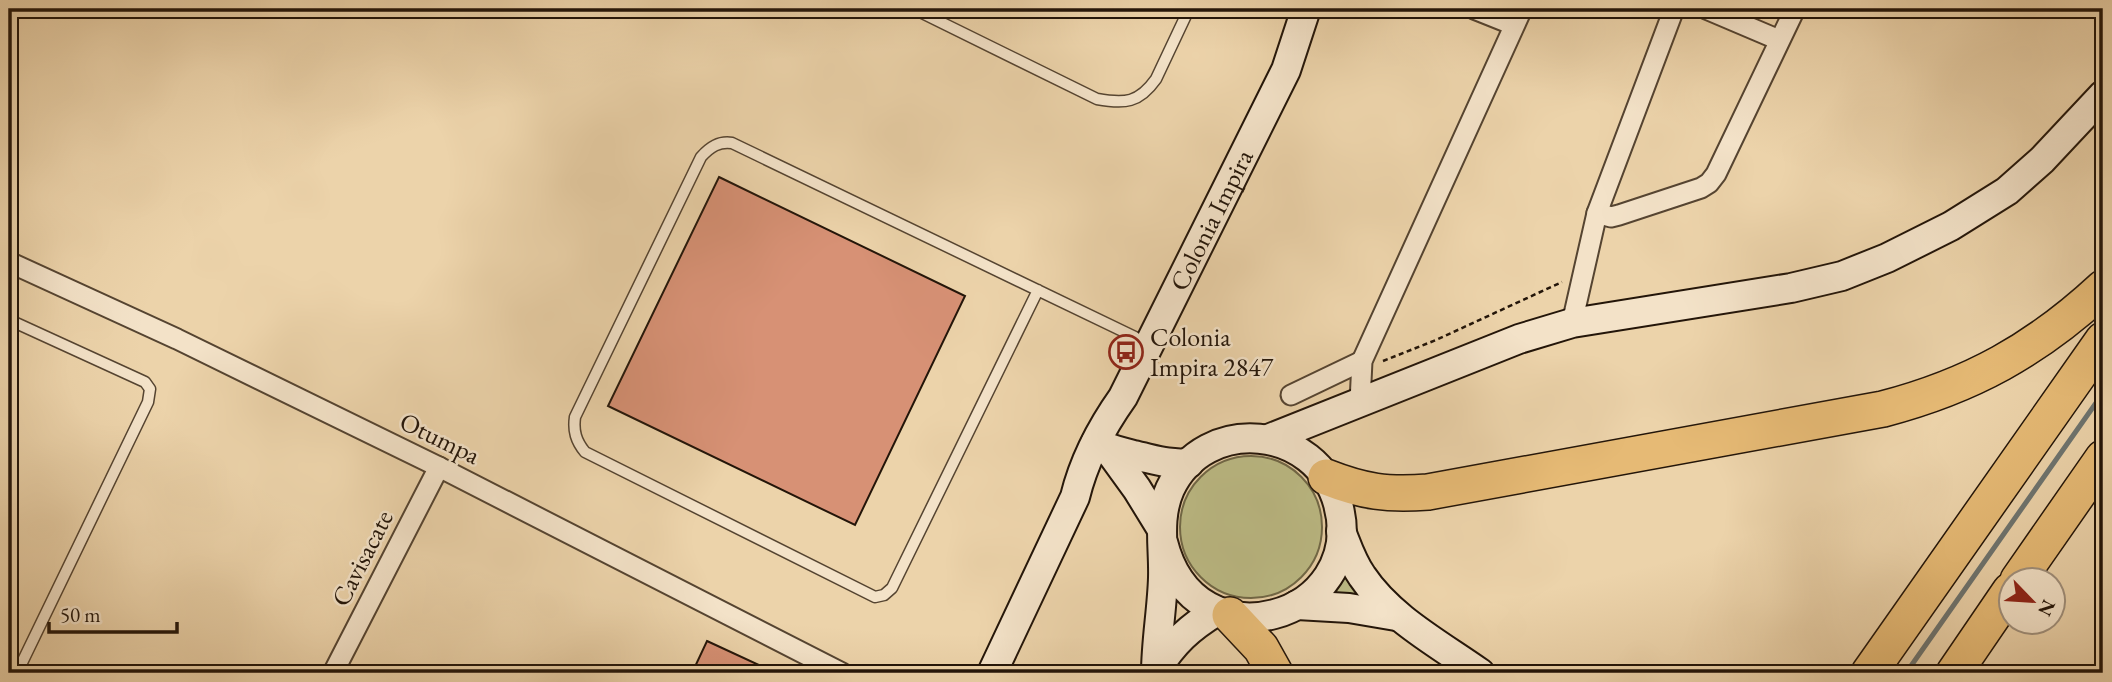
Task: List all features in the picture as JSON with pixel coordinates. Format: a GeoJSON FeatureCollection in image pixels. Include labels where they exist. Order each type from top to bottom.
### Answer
{"type":"FeatureCollection","features":[{"type":"Feature","properties":{"kind":"highway"},"geometry":{"type":"LineString","coordinates":[[1326,477],[1370,492],[1428,492],[1883,409],[1946,390],[2002,364],[2052,331],[2103,288]]}},
{"type":"Feature","properties":{"kind":"highway"},"geometry":{"type":"LineString","coordinates":[[1869,673],[2103,340]]}},
{"type":"Feature","properties":{"kind":"highway"},"geometry":{"type":"LineString","coordinates":[[2028,566],[2103,458]]}},
{"type":"Feature","properties":{"kind":"highway"},"geometry":{"type":"LineString","coordinates":[[1223,613],[1261,648],[1275,673]]}},
{"type":"Feature","properties":{"kind":"highway"},"geometry":{"type":"LineString","coordinates":[[1954,673],[1996,613]]}},
{"type":"Feature","properties":{"kind":"main road","name":"Colonia Impira"},"geometry":{"type":"LineString","coordinates":[[1102,439],[1111,390],[1135,337],[1222,169],[1270,62],[1301,9]]}},
{"type":"Feature","properties":{"kind":"main road","name":"Colonia Impira"},"geometry":{"type":"LineString","coordinates":[[981,673],[1039,531],[1102,439],[1286,70],[1306,9]]}},
{"type":"Feature","properties":{"kind":"main road"},"geometry":{"type":"LineString","coordinates":[[1268,439],[1519,339],[1572,323],[1791,288],[1842,276],[1887,258],[1951,226],[2007,191],[2042,160],[2103,95]]}},
{"type":"Feature","properties":{"kind":"main road"},"geometry":{"type":"LineString","coordinates":[[1102,439],[1137,489],[1162,535],[1167,558],[1181,584],[1197,599],[1223,613],[1245,618],[1271,616],[1297,605],[1319,588],[1337,555],[1341,531],[1339,507],[1326,477],[1309,458],[1282,443],[1245,438],[1224,442],[1189,463],[1172,485],[1163,512],[1162,535],[1163,576],[1156,672]]}},
{"type":"Feature","properties":{"kind":"main road"},"geometry":{"type":"LineString","coordinates":[[1102,439],[1157,462],[1173,465],[1189,463]]}},
{"type":"Feature","properties":{"kind":"main road","name":"Colonia Impira"},"geometry":{"type":"LineString","coordinates":[[992,673],[1075,497],[1081,473]]}},
{"type":"Feature","properties":{"kind":"main road"},"geometry":{"type":"LineString","coordinates":[[1341,531],[1361,575],[1396,616],[1480,673]]}},
{"type":"Feature","properties":{"kind":"main road"},"geometry":{"type":"LineString","coordinates":[[1297,605],[1339,607],[1396,616]]}},
{"type":"Feature","properties":{"kind":"main road"},"geometry":{"type":"LineString","coordinates":[[1156,672],[1181,636],[1193,626],[1223,613]]}},
{"type":"Feature","properties":{"kind":"street"},"geometry":{"type":"LineString","coordinates":[[1360,402],[1362,361],[1518,17],[1474,9]]}},
{"type":"Feature","properties":{"kind":"street"},"geometry":{"type":"LineString","coordinates":[[1572,323],[1597,213],[1674,9]]}},
{"type":"Feature","properties":{"kind":"street"},"geometry":{"type":"LineString","coordinates":[[1706,9],[1779,40]]}},
{"type":"Feature","properties":{"kind":"street"},"geometry":{"type":"LineString","coordinates":[[1597,213],[1611,217],[1619,215],[1709,183],[1716,174],[1795,9]]}},
{"type":"Feature","properties":{"kind":"street","name":"Otumpa"},"geometry":{"type":"LineString","coordinates":[[9,262],[177,339],[439,467],[842,673]]}},
{"type":"Feature","properties":{"kind":"street"},"geometry":{"type":"LineString","coordinates":[[1291,395],[1362,361]]}},
{"type":"Feature","properties":{"kind":"street","name":"Cavisacate"},"geometry":{"type":"LineString","coordinates":[[333,673],[439,467]]}},
{"type":"Feature","properties":{"kind":"lane"},"geometry":{"type":"LineString","coordinates":[[914,9],[1097,100],[1117,103],[1137,99],[1149,89],[1189,9]]}},
{"type":"Feature","properties":{"kind":"lane"},"geometry":{"type":"LineString","coordinates":[[1038,290],[892,588],[884,595],[875,597],[585,452],[578,444],[574,428],[575,417],[701,157],[709,148],[724,142],[744,149],[1038,290],[1135,337]]}},
{"type":"Feature","properties":{"kind":"lane"},"geometry":{"type":"LineString","coordinates":[[16,323],[145,382],[150,389],[148,402],[17,673]]}},
{"type":"Feature","properties":{"kind":"path"},"geometry":{"type":"LineString","coordinates":[[1362,361],[1381,362],[1436,340],[1584,272]]}},
{"type":"Feature","properties":{"kind":"shaded area"},"geometry":{"type":"Polygon","coordinates":[[[1251,456],[1278,461],[1302,476],[1317,500],[1322,527],[1317,554],[1302,578],[1278,593],[1251,598],[1224,593],[1200,578],[1185,554],[1180,527],[1185,500],[1200,476],[1224,461],[1251,456]]]}},
{"type":"Feature","properties":{"kind":"shaded area"},"geometry":{"type":"Polygon","coordinates":[[[1348,571],[1373,602],[1331,599],[1348,571]]]}},
{"type":"Feature","properties":{"kind":"building"},"geometry":{"type":"Polygon","coordinates":[[[719,177],[965,296],[855,525],[608,406],[719,177]]]}},
{"type":"Feature","properties":{"kind":"building"},"geometry":{"type":"Polygon","coordinates":[[[707,641],[776,673],[692,673],[707,641]]]}},
{"type":"Feature","properties":{"kind":"waterway"},"geometry":{"type":"LineString","coordinates":[[1906,673],[2103,393]]}},
{"type":"Feature","properties":{"kind":"place","name":"Colonia Impira 2847"},"geometry":{"type":"Point","coordinates":[1126,352]}}]}
